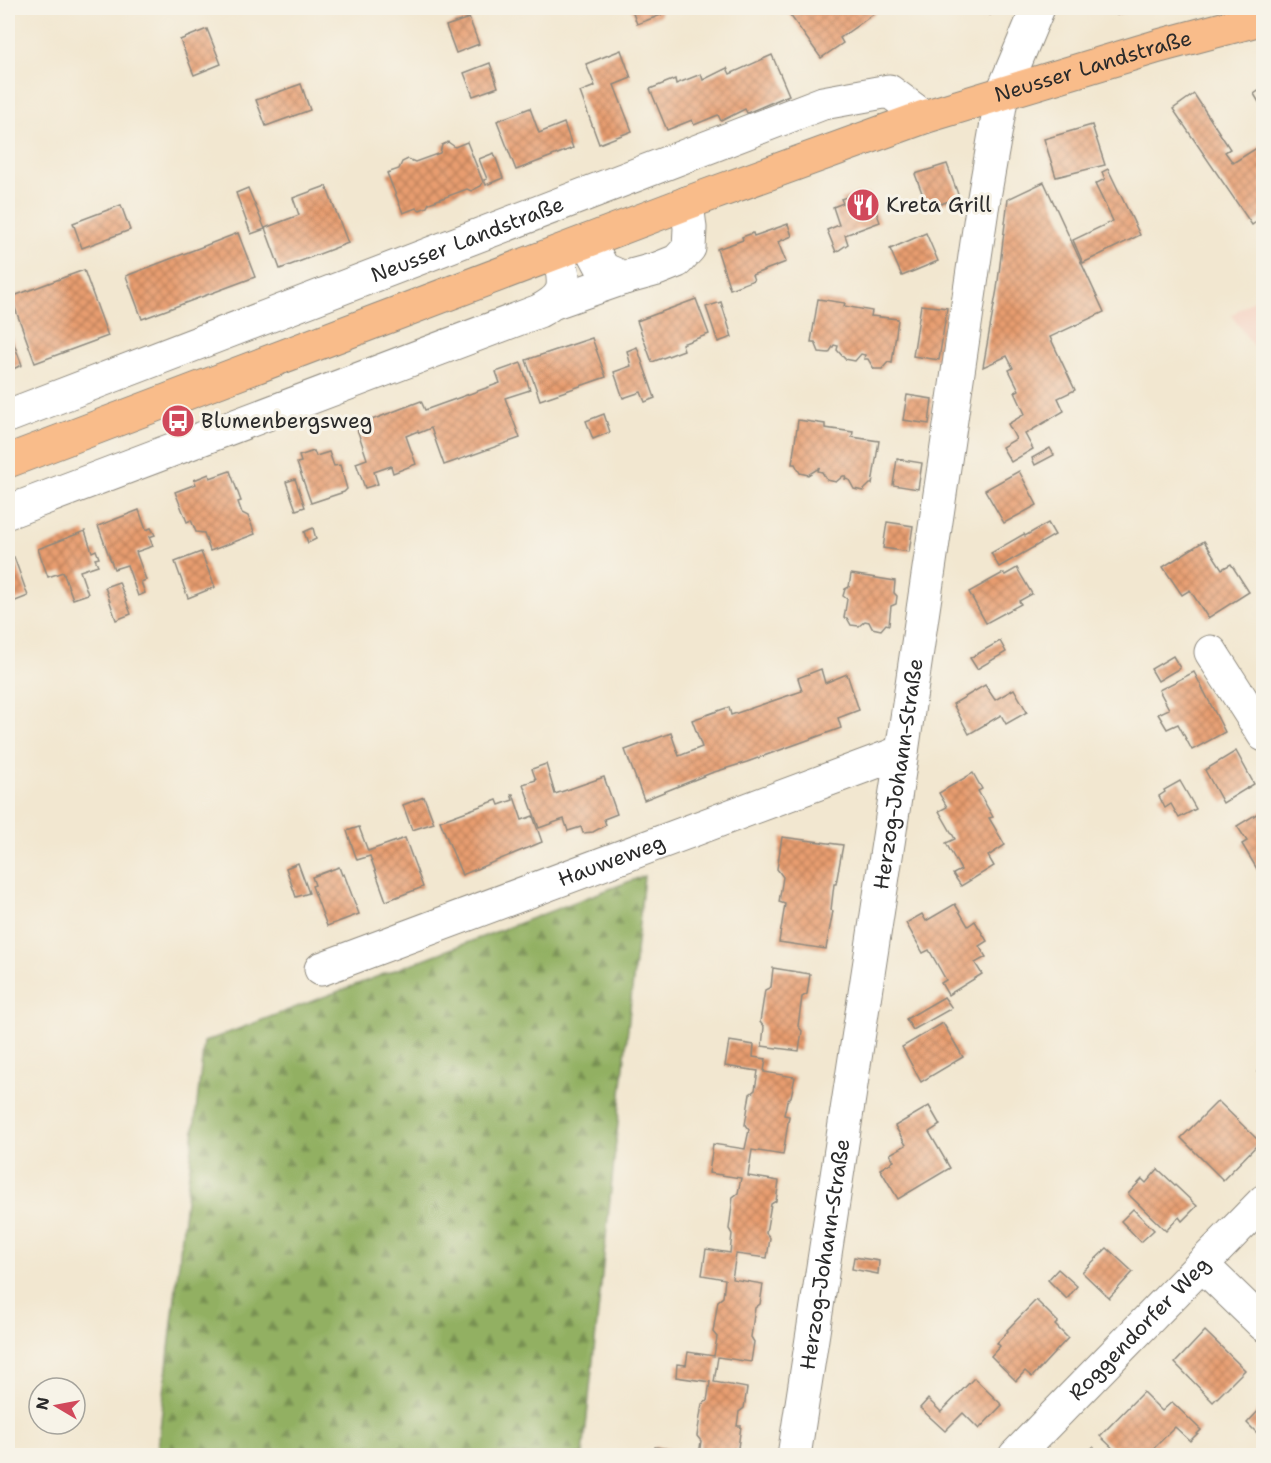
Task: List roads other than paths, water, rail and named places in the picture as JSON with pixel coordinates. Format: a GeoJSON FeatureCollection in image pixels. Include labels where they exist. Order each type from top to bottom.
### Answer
{"type":"FeatureCollection","features":[{"type":"Feature","properties":{"kind":"main road","name":"Neusser Landstraße"},"geometry":{"type":"LineString","coordinates":[[8,460],[687,203],[924,117],[1159,46],[1263,18]]}},
{"type":"Feature","properties":{"kind":"street","name":"Herzog-Johann-Straße"},"geometry":{"type":"LineString","coordinates":[[794,1455],[902,752],[980,220],[1002,94],[1038,8]]}},
{"type":"Feature","properties":{"kind":"street","name":"Neusser Landstraße"},"geometry":{"type":"LineString","coordinates":[[8,416],[823,103],[889,91],[924,117]]}},
{"type":"Feature","properties":{"kind":"street"},"geometry":{"type":"LineString","coordinates":[[8,512],[539,311],[555,302],[677,261],[689,248],[690,228],[687,203]]}},
{"type":"Feature","properties":{"kind":"street","name":"Neusser Landstraße"},"geometry":{"type":"LineString","coordinates":[[555,302],[564,286],[574,246]]}},
{"type":"Feature","properties":{"kind":"street"},"geometry":{"type":"LineString","coordinates":[[574,246],[603,269],[624,278]]}},
{"type":"Feature","properties":{"kind":"street"},"geometry":{"type":"LineString","coordinates":[[1211,652],[1263,735]]}},
{"type":"Feature","properties":{"kind":"street","name":"Hauweweg"},"geometry":{"type":"LineString","coordinates":[[321,969],[902,752]]}},
{"type":"Feature","properties":{"kind":"street","name":"Roggendorfer Weg"},"geometry":{"type":"LineString","coordinates":[[1015,1455],[1263,1201]]}},
{"type":"Feature","properties":{"kind":"street"},"geometry":{"type":"LineString","coordinates":[[1202,1265],[1263,1325]]}},
{"type":"Feature","properties":{"kind":"place","name":"Kreta Grill"},"geometry":{"type":"Point","coordinates":[863,205]}},
{"type":"Feature","properties":{"kind":"place","name":"Blumenbergsweg"},"geometry":{"type":"Point","coordinates":[178,421]}}]}
